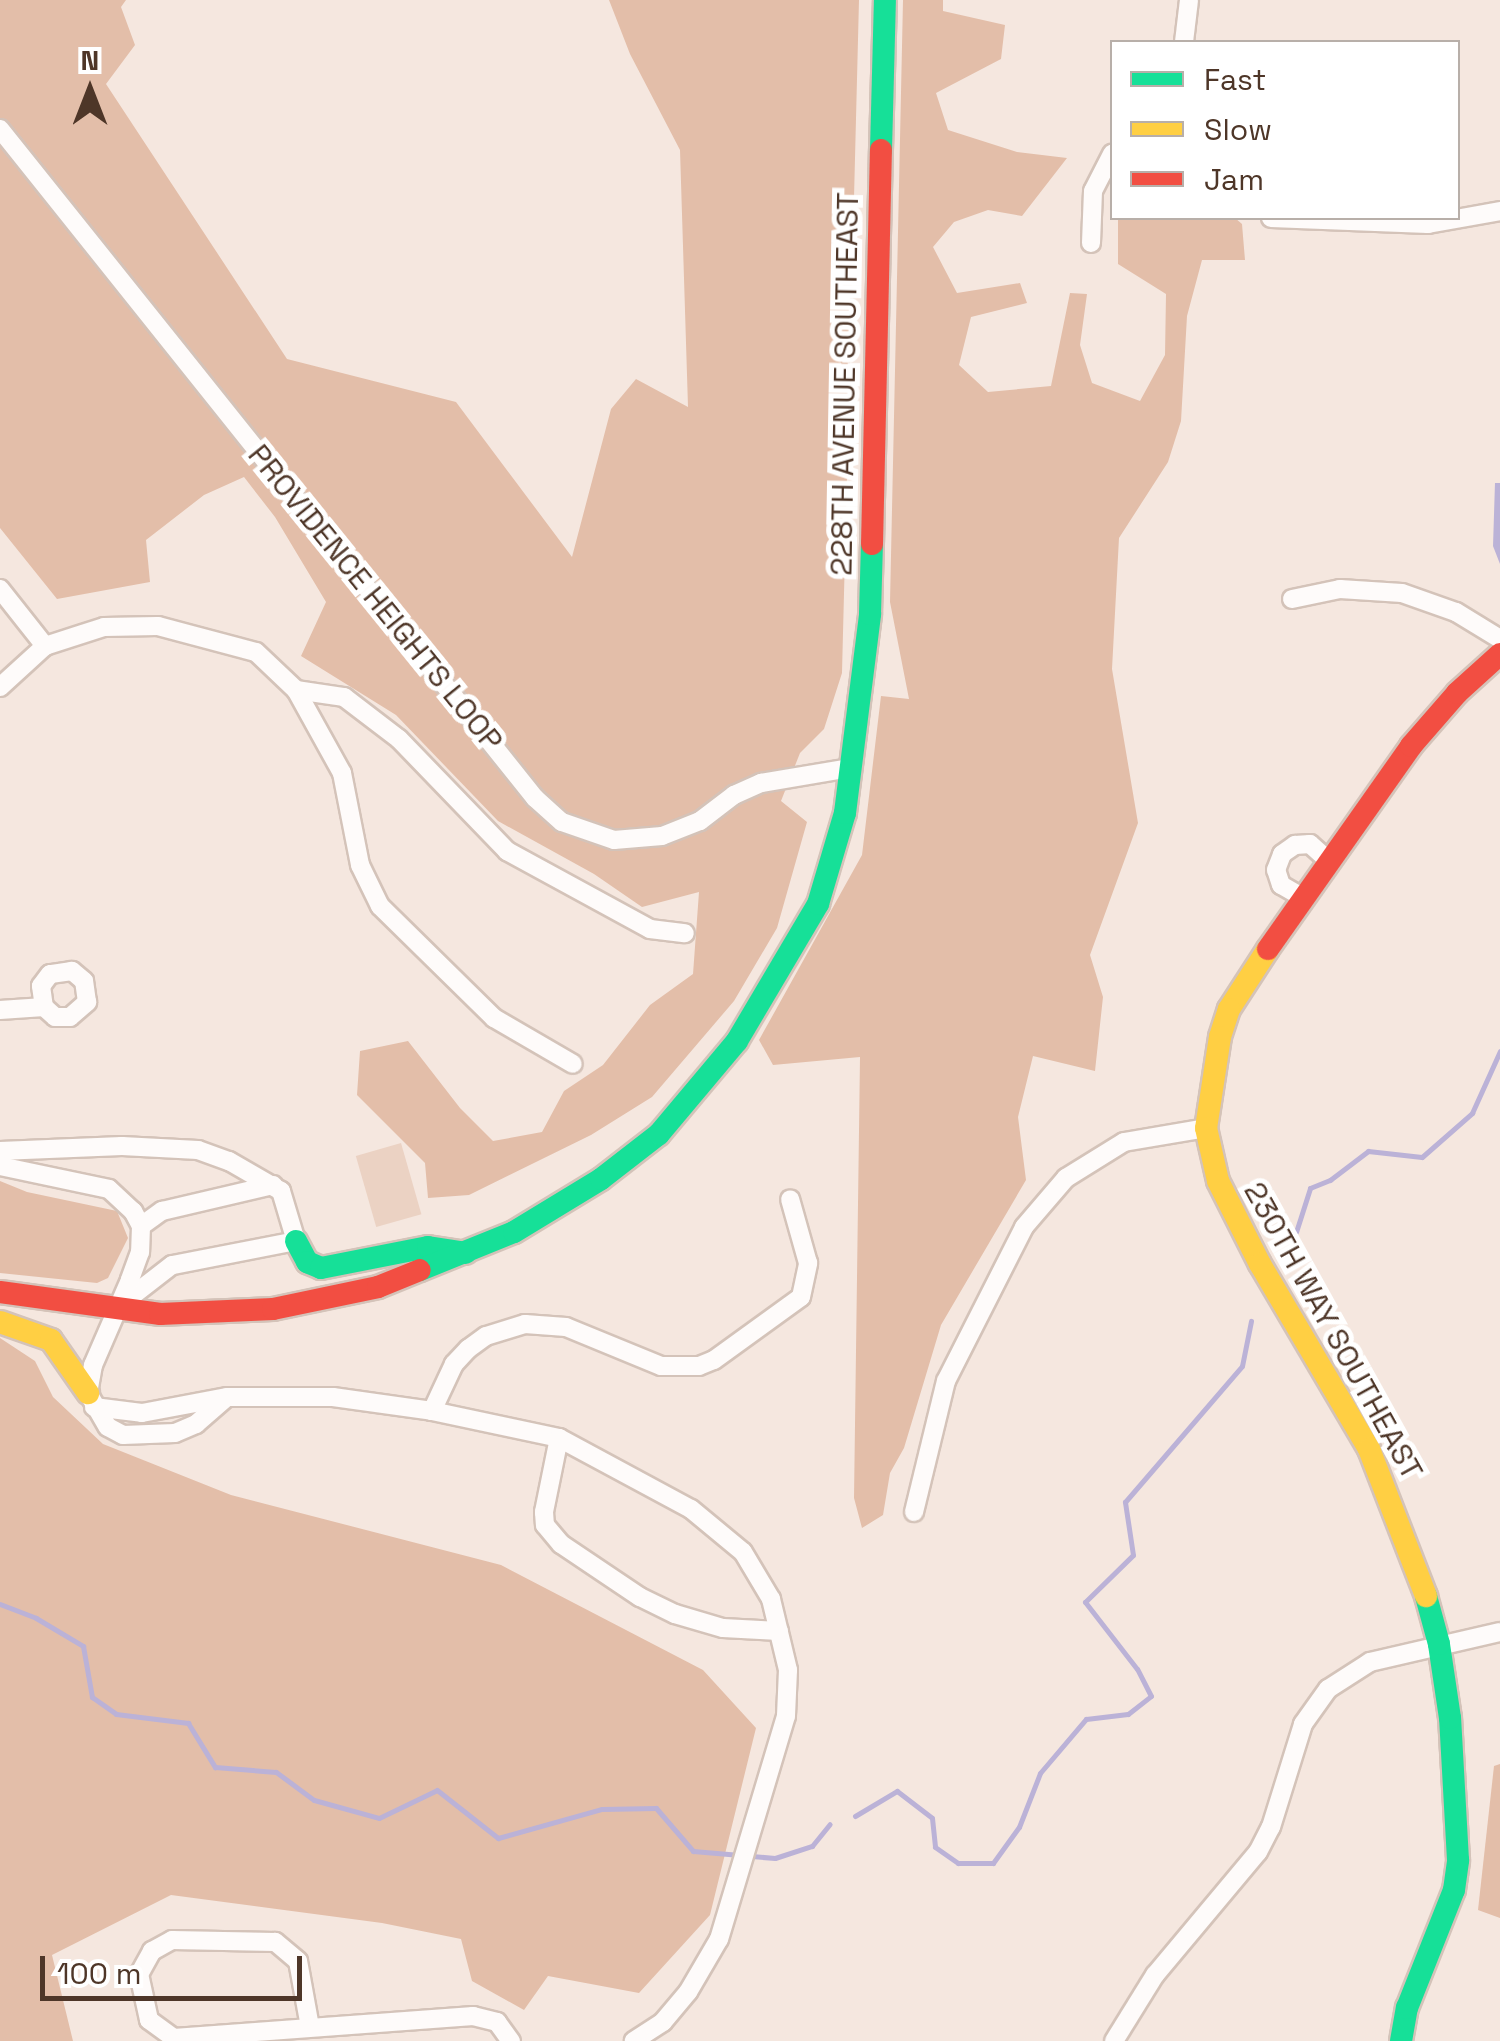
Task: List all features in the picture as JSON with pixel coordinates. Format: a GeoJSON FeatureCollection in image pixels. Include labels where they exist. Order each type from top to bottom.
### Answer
{"type":"FeatureCollection","features":[{"type":"Feature","properties":{"kind":"main road","name":"228TH AVENUE SOUTHEAST"},"geometry":{"type":"LineString","coordinates":[[0,1292],[114,1310],[202,1314],[308,1304],[378,1287],[466,1253],[556,1209],[617,1168],[659,1134],[705,1083],[748,1024],[818,904],[845,814],[870,614],[884,0]]}},
{"type":"Feature","properties":{"kind":"main road","name":"230TH WAY SOUTHEAST"},"geometry":{"type":"LineString","coordinates":[[1401,2041],[1407,2008],[1454,1890],[1458,1860],[1450,1718],[1438,1644],[1397,1511],[1369,1449],[1260,1264],[1218,1181],[1206,1128],[1213,1061],[1229,1009],[1302,897],[1411,746],[1457,694],[1500,654]]}},
{"type":"Feature","properties":{"kind":"main road"},"geometry":{"type":"LineString","coordinates":[[296,1241],[308,1262],[321,1268],[428,1247],[466,1253]]}},
{"type":"Feature","properties":{"kind":"main road"},"geometry":{"type":"LineString","coordinates":[[0,1322],[51,1340],[91,1400]]}},
{"type":"Feature","properties":{"kind":"street"},"geometry":{"type":"LineString","coordinates":[[1184,40],[1190,0]]}},
{"type":"Feature","properties":{"kind":"street","name":"PROVIDENCE HEIGHTS LOOP"},"geometry":{"type":"LineString","coordinates":[[0,129],[535,798],[562,822],[614,840],[662,836],[700,821],[734,795],[761,783],[850,768]]}},
{"type":"Feature","properties":{"kind":"street"},"geometry":{"type":"LineString","coordinates":[[1091,243],[1093,191],[1110,158]]}},
{"type":"Feature","properties":{"kind":"street"},"geometry":{"type":"LineString","coordinates":[[1323,220],[1428,224],[1466,220],[1499,209]]}},
{"type":"Feature","properties":{"kind":"street"},"geometry":{"type":"LineString","coordinates":[[0,588],[46,646]]}},
{"type":"Feature","properties":{"kind":"street"},"geometry":{"type":"LineString","coordinates":[[1292,600],[1340,590],[1402,593],[1456,612],[1500,638]]}},
{"type":"Feature","properties":{"kind":"street"},"geometry":{"type":"LineString","coordinates":[[0,687],[46,646],[91,630],[128,624],[196,633],[256,652],[296,690],[342,773],[360,865],[380,906],[494,1018],[573,1064]]}},
{"type":"Feature","properties":{"kind":"street"},"geometry":{"type":"LineString","coordinates":[[296,690],[332,692],[358,708],[425,763],[480,828],[507,850],[650,929],[684,933]]}},
{"type":"Feature","properties":{"kind":"street"},"geometry":{"type":"LineString","coordinates":[[1302,897],[1281,886],[1276,870],[1282,854],[1302,843],[1318,848],[1328,860]]}},
{"type":"Feature","properties":{"kind":"street"},"geometry":{"type":"LineString","coordinates":[[0,1010],[44,1008]]}},
{"type":"Feature","properties":{"kind":"street"},"geometry":{"type":"LineString","coordinates":[[914,1512],[946,1381],[1024,1227],[1066,1178],[1124,1142],[1206,1128]]}},
{"type":"Feature","properties":{"kind":"street"},"geometry":{"type":"LineString","coordinates":[[0,1151],[122,1146],[198,1150],[273,1186],[286,1200],[296,1241],[172,1265],[114,1310]]}},
{"type":"Feature","properties":{"kind":"street"},"geometry":{"type":"LineString","coordinates":[[0,1166],[109,1189],[133,1211],[141,1226],[140,1252],[93,1364],[91,1400],[108,1427],[123,1435],[152,1436],[196,1424],[226,1398]]}},
{"type":"Feature","properties":{"kind":"street"},"geometry":{"type":"LineString","coordinates":[[141,1226],[162,1211],[273,1186]]}},
{"type":"Feature","properties":{"kind":"street"},"geometry":{"type":"LineString","coordinates":[[432,1411],[449,1373],[468,1350],[486,1336],[525,1324],[566,1327],[660,1366],[699,1366],[714,1360],[760,1325],[793,1307],[805,1288],[808,1263],[790,1199]]}},
{"type":"Feature","properties":{"kind":"street"},"geometry":{"type":"LineString","coordinates":[[140,1252],[172,1265]]}},
{"type":"Feature","properties":{"kind":"street"},"geometry":{"type":"LineString","coordinates":[[91,1400],[142,1413],[226,1398],[333,1397],[432,1411],[558,1438],[650,1484],[722,1532],[762,1576],[779,1631],[789,1698],[782,1735],[728,1920],[688,1992],[662,2022],[634,2041]]}},
{"type":"Feature","properties":{"kind":"street"},"geometry":{"type":"LineString","coordinates":[[558,1438],[544,1525],[561,1544],[640,1597],[675,1614],[723,1628],[779,1631]]}},
{"type":"Feature","properties":{"kind":"street"},"geometry":{"type":"LineString","coordinates":[[1114,2041],[1155,1975],[1258,1852],[1270,1827],[1294,1745],[1316,1703],[1345,1675],[1370,1662],[1500,1632]]}},
{"type":"Feature","properties":{"kind":"street"},"geometry":{"type":"LineString","coordinates":[[310,2027],[298,1962],[275,1942],[172,1940],[160,1944],[143,1962],[139,1974],[142,2005],[162,2032],[188,2038],[484,2017],[507,2031],[511,2041]]}},
{"type":"Feature","properties":{"kind":"shaded area"},"geometry":{"type":"Polygon","coordinates":[[[0,0],[126,0],[121,7],[135,45],[106,84],[287,359],[456,402],[572,557],[611,409],[636,379],[688,407],[680,150],[630,54],[609,0],[859,0],[842,673],[824,729],[800,753],[781,801],[807,822],[777,928],[734,1001],[652,1097],[591,1135],[469,1195],[428,1198],[425,1163],[357,1095],[360,1051],[408,1041],[460,1108],[493,1141],[542,1132],[564,1091],[603,1065],[650,1005],[693,974],[699,892],[642,907],[594,874],[498,821],[396,715],[301,656],[326,602],[275,517],[244,477],[204,495],[146,540],[150,582],[57,599],[0,528],[0,0]]]}},
{"type":"Feature","properties":{"kind":"shaded area"},"geometry":{"type":"Polygon","coordinates":[[[903,0],[943,0],[943,11],[1005,25],[1001,59],[936,93],[948,130],[1017,152],[1067,158],[1022,216],[988,210],[954,222],[933,247],[957,293],[1020,283],[1027,303],[971,317],[959,365],[988,392],[1051,386],[1070,293],[1087,294],[1080,345],[1092,383],[1140,401],[1165,355],[1166,294],[1118,264],[1118,220],[1237,220],[1242,224],[1245,260],[1202,260],[1187,316],[1181,421],[1168,462],[1119,538],[1112,669],[1138,823],[1090,955],[1103,997],[1095,1071],[1033,1056],[1018,1117],[1026,1180],[941,1325],[904,1448],[890,1473],[883,1515],[862,1528],[854,1498],[860,1057],[773,1065],[759,1040],[862,855],[881,696],[909,699],[890,602],[903,0]]]}},
{"type":"Feature","properties":{"kind":"shaded area"},"geometry":{"type":"Polygon","coordinates":[[[1495,483],[1500,483],[1500,564],[1493,546],[1495,483]]]}},
{"type":"Feature","properties":{"kind":"shaded area"},"geometry":{"type":"Polygon","coordinates":[[[401,1143],[421,1214],[376,1227],[356,1156],[401,1143]]]}},
{"type":"Feature","properties":{"kind":"shaded area"},"geometry":{"type":"Polygon","coordinates":[[[0,1181],[27,1192],[117,1211],[128,1238],[108,1278],[97,1283],[0,1273],[0,1181]]]}},
{"type":"Feature","properties":{"kind":"shaded area"},"geometry":{"type":"Polygon","coordinates":[[[0,1338],[35,1361],[53,1397],[103,1444],[231,1495],[501,1565],[703,1670],[756,1728],[710,1915],[639,1993],[548,1976],[524,2010],[472,1981],[461,1939],[382,1923],[171,1895],[52,1955],[73,2041],[0,2041],[0,1338]]]}},
{"type":"Feature","properties":{"kind":"shaded area"},"geometry":{"type":"Polygon","coordinates":[[[1500,1764],[1500,1918],[1478,1910],[1494,1766],[1500,1764]]]}},
{"type":"Feature","properties":{"kind":"waterway"},"geometry":{"type":"LineString","coordinates":[[1296,1232],[1310,1188],[1330,1180],[1368,1151],[1422,1157],[1472,1113],[1500,1051]]}},
{"type":"Feature","properties":{"kind":"waterway"},"geometry":{"type":"LineString","coordinates":[[855,1816],[897,1791],[932,1818],[935,1847],[958,1863],[993,1863],[1019,1827],[1040,1773],[1086,1719],[1128,1714],[1151,1696],[1137,1669],[1085,1602],[1133,1555],[1125,1502],[1242,1366],[1251,1321]]}},
{"type":"Feature","properties":{"kind":"waterway"},"geometry":{"type":"LineString","coordinates":[[0,1604],[36,1618],[83,1646],[92,1697],[116,1714],[188,1723],[215,1767],[276,1772],[314,1800],[379,1818],[437,1790],[498,1838],[602,1809],[656,1808],[693,1851],[775,1858],[812,1846],[830,1824]]}},
{"type":"Feature","properties":{"kind":"traffic: fast"},"geometry":{"type":"LineString","coordinates":[[881,150],[885,0]]}},
{"type":"Feature","properties":{"kind":"traffic: fast"},"geometry":{"type":"LineString","coordinates":[[420,1270],[514,1232],[601,1179],[659,1134],[737,1041],[818,904],[845,813],[870,614],[872,544]]}},
{"type":"Feature","properties":{"kind":"traffic: fast"},"geometry":{"type":"LineString","coordinates":[[296,1241],[307,1262],[321,1268],[428,1247],[466,1253]]}},
{"type":"Feature","properties":{"kind":"traffic: fast"},"geometry":{"type":"LineString","coordinates":[[1401,2041],[1407,2008],[1454,1890],[1458,1860],[1450,1718],[1439,1644],[1426,1596]]}},
{"type":"Feature","properties":{"kind":"traffic: slow"},"geometry":{"type":"LineString","coordinates":[[1268,949],[1229,1009],[1220,1037],[1206,1128],[1218,1181],[1260,1264],[1369,1449],[1426,1596]]}},
{"type":"Feature","properties":{"kind":"traffic: slow"},"geometry":{"type":"LineString","coordinates":[[0,1322],[51,1340],[88,1393]]}},
{"type":"Feature","properties":{"kind":"traffic: jam"},"geometry":{"type":"LineString","coordinates":[[872,544],[881,150]]}},
{"type":"Feature","properties":{"kind":"traffic: jam"},"geometry":{"type":"LineString","coordinates":[[1268,949],[1411,746],[1457,693],[1500,654]]}},
{"type":"Feature","properties":{"kind":"traffic: jam"},"geometry":{"type":"LineString","coordinates":[[0,1292],[160,1314],[273,1309],[378,1287],[420,1270]]}}]}
